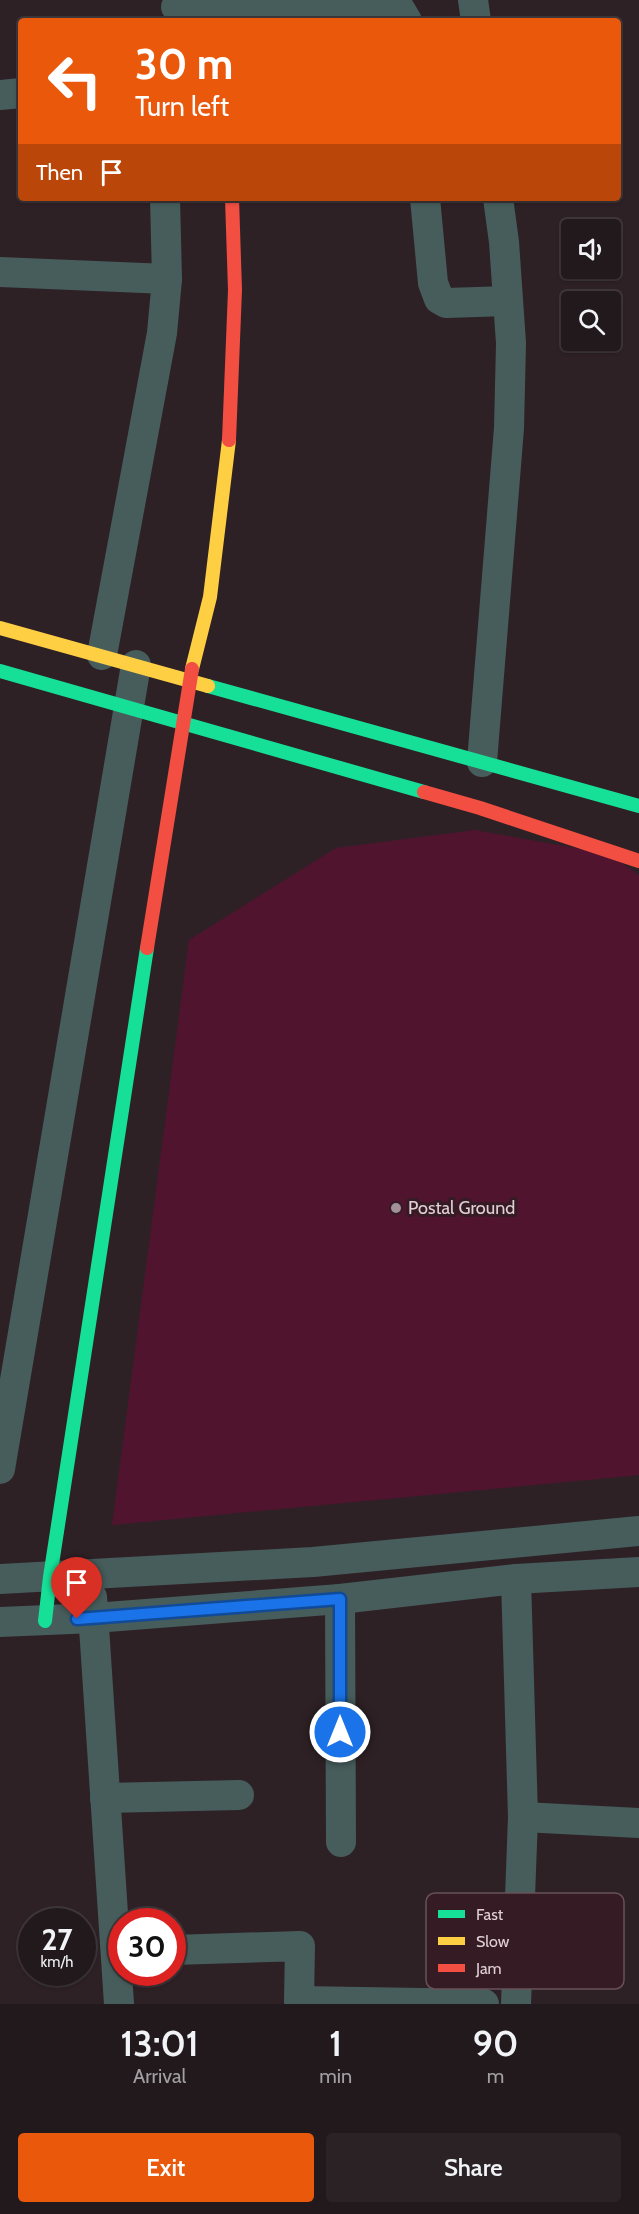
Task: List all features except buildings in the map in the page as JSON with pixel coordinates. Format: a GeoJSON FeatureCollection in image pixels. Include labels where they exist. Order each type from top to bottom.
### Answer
{"type":"FeatureCollection","features":[{"type":"Feature","properties":{"kind":"street"},"geometry":{"type":"LineString","coordinates":[[473,0],[476,18]]}},
{"type":"Feature","properties":{"kind":"street"},"geometry":{"type":"LineString","coordinates":[[177,7],[224,13],[391,2],[400,9],[405,18]]}},
{"type":"Feature","properties":{"kind":"street"},"geometry":{"type":"LineString","coordinates":[[0,95],[18,93]]}},
{"type":"Feature","properties":{"kind":"street"},"geometry":{"type":"LineString","coordinates":[[102,655],[162,333],[167,279],[165,201]]}},
{"type":"Feature","properties":{"kind":"street"},"geometry":{"type":"LineString","coordinates":[[45,1621],[182,722],[189,680],[210,597],[231,422],[235,290],[232,201]]}},
{"type":"Feature","properties":{"kind":"street"},"geometry":{"type":"LineString","coordinates":[[425,201],[433,283],[439,299],[446,303],[508,301]]}},
{"type":"Feature","properties":{"kind":"street"},"geometry":{"type":"LineString","coordinates":[[482,762],[509,428],[511,343],[498,201]]}},
{"type":"Feature","properties":{"kind":"street"},"geometry":{"type":"LineString","coordinates":[[0,272],[167,279]]}},
{"type":"Feature","properties":{"kind":"street"},"geometry":{"type":"LineString","coordinates":[[0,627],[639,806]]}},
{"type":"Feature","properties":{"kind":"street"},"geometry":{"type":"LineString","coordinates":[[0,1469],[136,665]]}},
{"type":"Feature","properties":{"kind":"street"},"geometry":{"type":"LineString","coordinates":[[0,671],[480,808],[639,861]]}},
{"type":"Feature","properties":{"kind":"street"},"geometry":{"type":"LineString","coordinates":[[0,1579],[313,1562],[639,1531]]}},
{"type":"Feature","properties":{"kind":"street"},"geometry":{"type":"LineString","coordinates":[[0,1622],[94,1618],[340,1599],[516,1580],[639,1572]]}},
{"type":"Feature","properties":{"kind":"street"},"geometry":{"type":"LineString","coordinates":[[91,1575],[105,1798],[115,1908]]}},
{"type":"Feature","properties":{"kind":"street"},"geometry":{"type":"LineString","coordinates":[[516,1580],[523,1817],[520,1893]]}},
{"type":"Feature","properties":{"kind":"street"},"geometry":{"type":"LineString","coordinates":[[340,1599],[341,1842]]}},
{"type":"Feature","properties":{"kind":"street"},"geometry":{"type":"LineString","coordinates":[[105,1798],[239,1795]]}},
{"type":"Feature","properties":{"kind":"street"},"geometry":{"type":"LineString","coordinates":[[523,1817],[639,1823]]}},
{"type":"Feature","properties":{"kind":"street"},"geometry":{"type":"LineString","coordinates":[[186,1950],[300,1946],[299,2001],[484,2004]]}},
{"type":"Feature","properties":{"kind":"street"},"geometry":{"type":"LineString","coordinates":[[119,1986],[119,2004]]}},
{"type":"Feature","properties":{"kind":"street"},"geometry":{"type":"LineString","coordinates":[[516,2004],[517,1989]]}},
{"type":"Feature","properties":{"kind":"shaded area","name":"Postal Ground"},"geometry":{"type":"Polygon","coordinates":[[[475,830],[609,854],[639,875],[639,1475],[112,1525],[189,940],[336,848],[475,830]]]}},
{"type":"Feature","properties":{"kind":"traffic: fast"},"geometry":{"type":"LineString","coordinates":[[0,671],[424,792]]}},
{"type":"Feature","properties":{"kind":"traffic: fast"},"geometry":{"type":"LineString","coordinates":[[208,686],[639,806]]}},
{"type":"Feature","properties":{"kind":"traffic: fast"},"geometry":{"type":"LineString","coordinates":[[45,1621],[147,948]]}},
{"type":"Feature","properties":{"kind":"traffic: slow"},"geometry":{"type":"LineString","coordinates":[[192,669],[210,597],[229,440]]}},
{"type":"Feature","properties":{"kind":"traffic: slow"},"geometry":{"type":"LineString","coordinates":[[0,628],[208,686]]}},
{"type":"Feature","properties":{"kind":"traffic: jam"},"geometry":{"type":"LineString","coordinates":[[229,440],[235,290],[232,201]]}},
{"type":"Feature","properties":{"kind":"traffic: jam"},"geometry":{"type":"LineString","coordinates":[[147,948],[192,669]]}},
{"type":"Feature","properties":{"kind":"traffic: jam"},"geometry":{"type":"LineString","coordinates":[[424,792],[480,808],[639,861]]}},
{"type":"Feature","properties":{"kind":"place","name":"Postal Ground"},"geometry":{"type":"Point","coordinates":[396,1208]}},
{"type":"Feature","properties":{"kind":"route"},"geometry":{"type":"LineString","coordinates":[[77,1619],[340,1599],[340,1732]]}}]}
